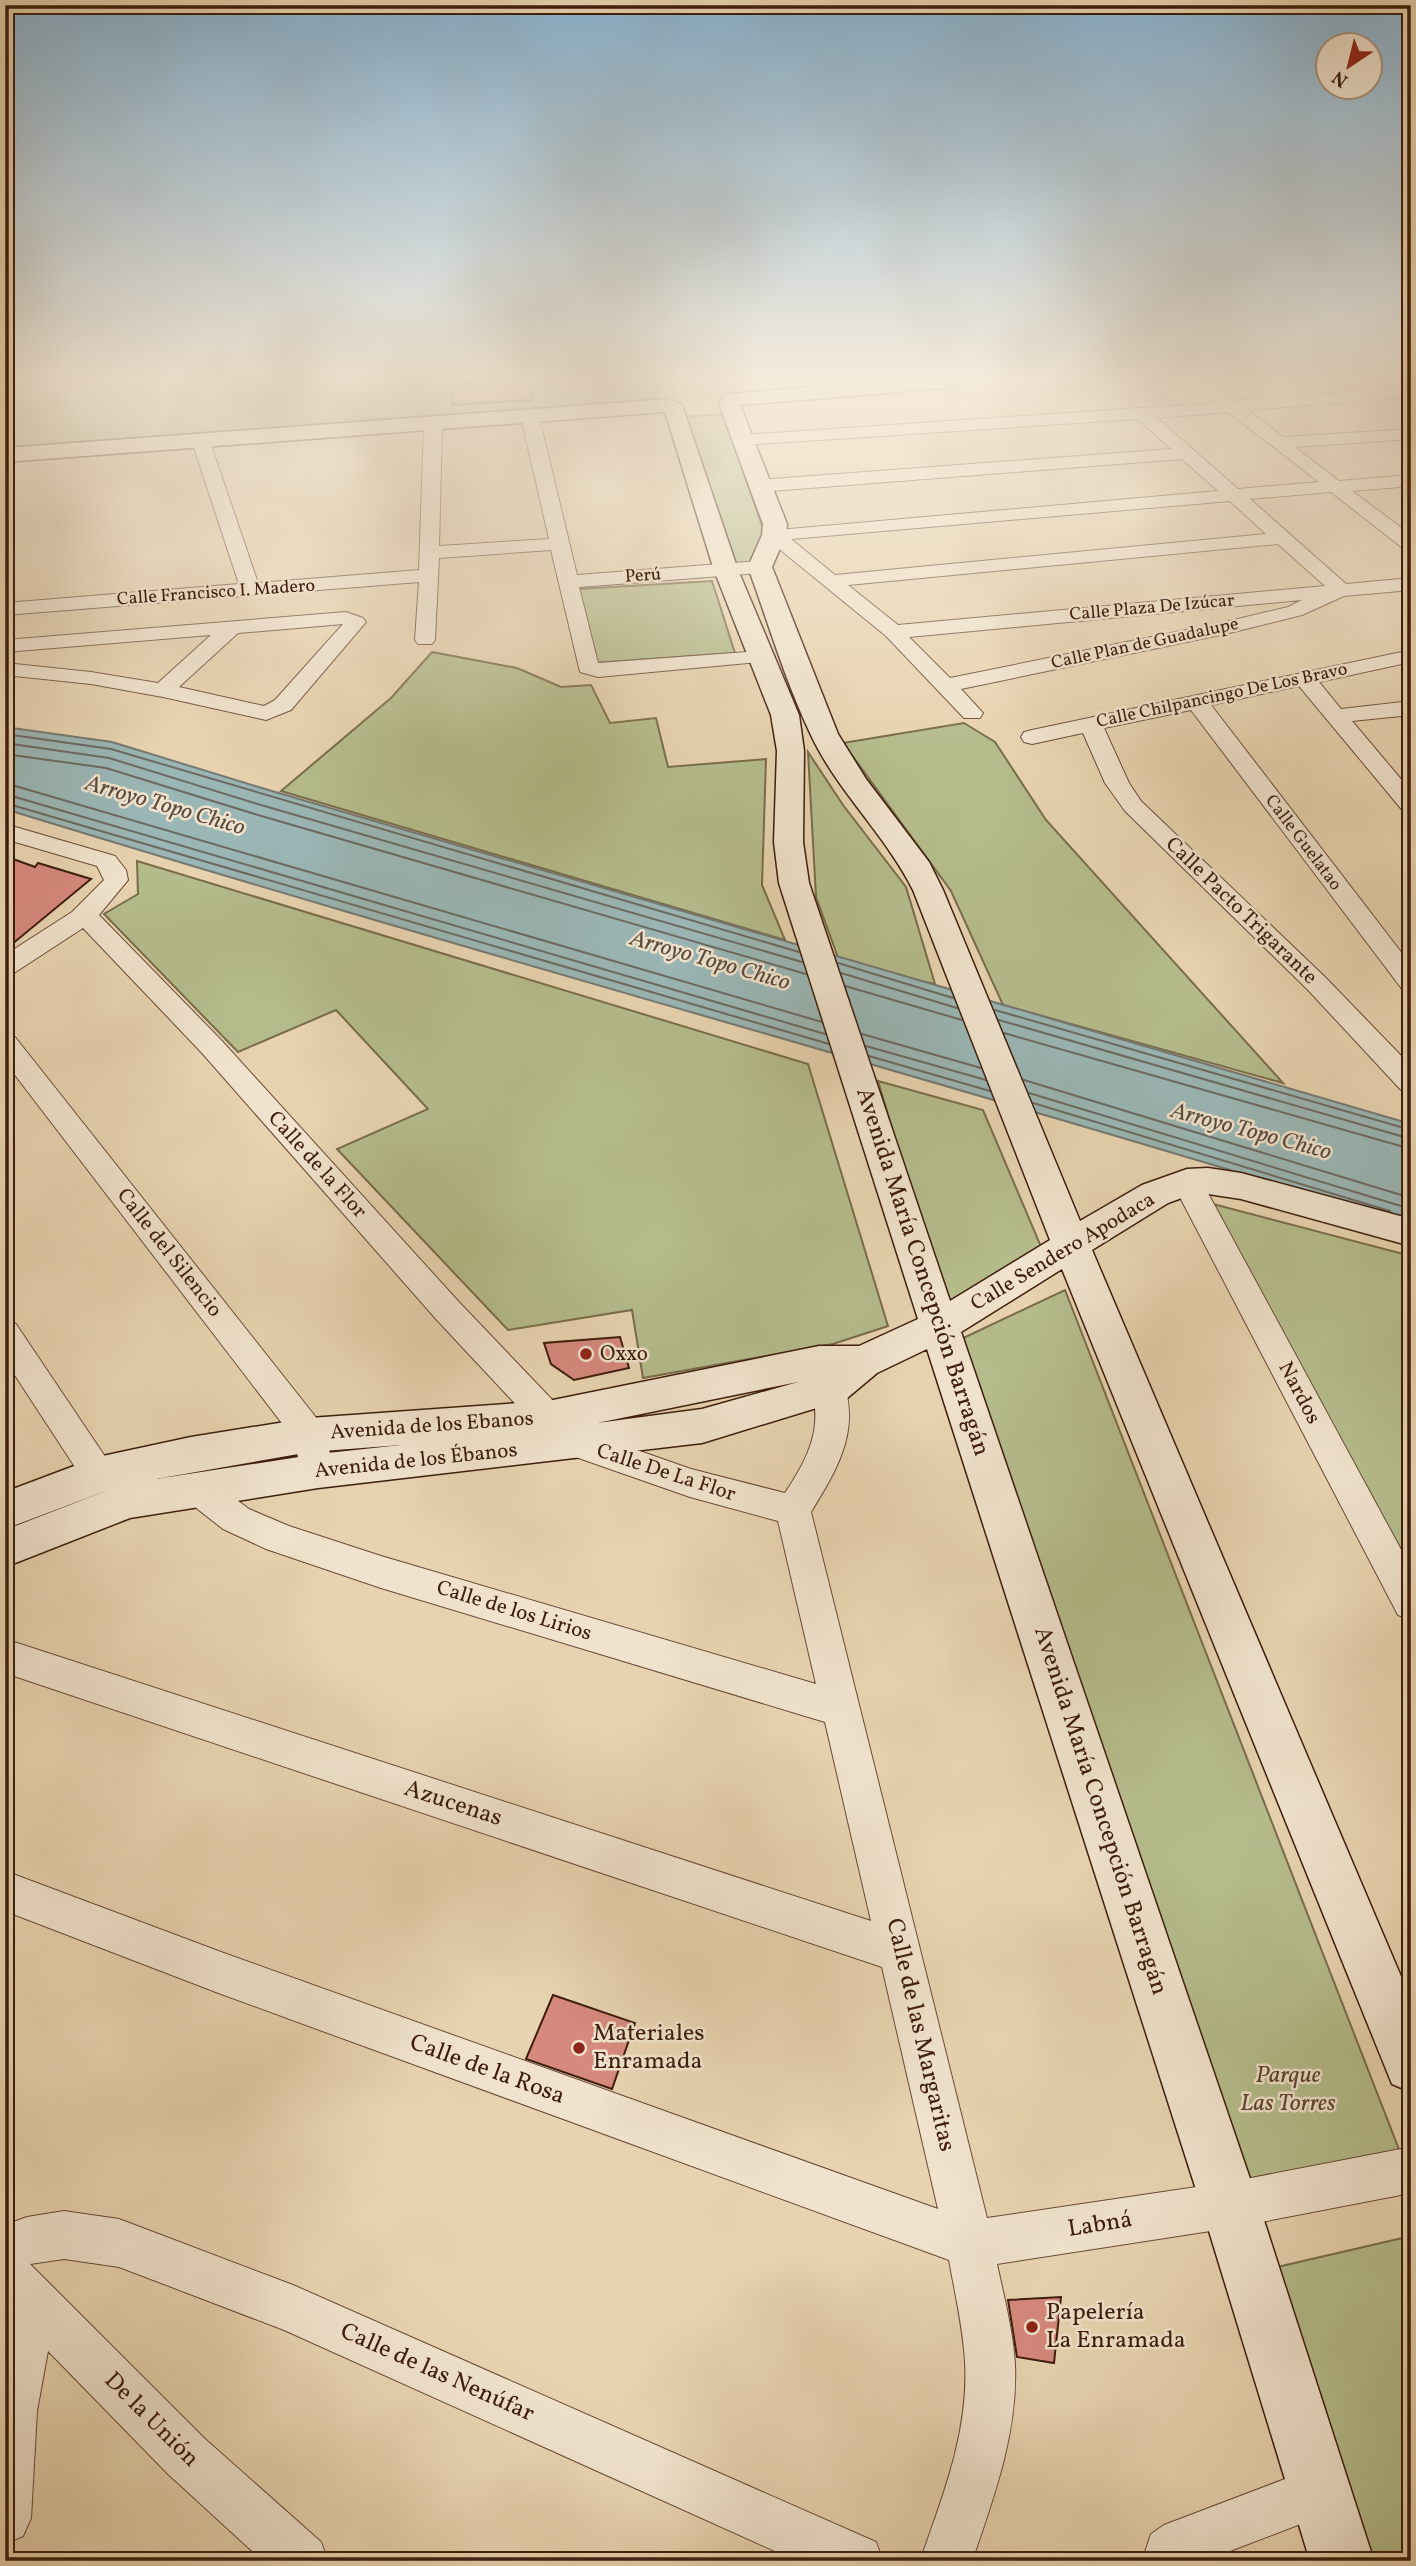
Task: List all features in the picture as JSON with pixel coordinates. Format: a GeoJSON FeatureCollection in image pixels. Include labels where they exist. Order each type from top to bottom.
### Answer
{"type":"FeatureCollection","features":[{"type":"Feature","properties":{"kind":"street"},"geometry":{"type":"LineString","coordinates":[[221,502],[251,591]]}},
{"type":"Feature","properties":{"kind":"street"},"geometry":{"type":"LineString","coordinates":[[425,639],[431,502]]}},
{"type":"Feature","properties":{"kind":"street"},"geometry":{"type":"LineString","coordinates":[[549,502],[590,669],[761,657]]}},
{"type":"Feature","properties":{"kind":"street","name":"Avenida María Concepción Barragán"},"geometry":{"type":"LineString","coordinates":[[706,502],[726,570],[790,733],[792,761],[789,857],[816,953],[1230,2205],[1342,2561]]}},
{"type":"Feature","properties":{"kind":"street"},"geometry":{"type":"LineString","coordinates":[[767,502],[774,535],[760,567],[824,734],[854,782],[914,862],[967,983],[1138,1411],[1411,2065]]}},
{"type":"Feature","properties":{"kind":"street"},"geometry":{"type":"LineString","coordinates":[[774,535],[1148,502]]}},
{"type":"Feature","properties":{"kind":"street"},"geometry":{"type":"LineString","coordinates":[[1243,502],[1340,590]]}},
{"type":"Feature","properties":{"kind":"street"},"geometry":{"type":"LineString","coordinates":[[1354,502],[1411,545]]}},
{"type":"Feature","properties":{"kind":"street"},"geometry":{"type":"LineString","coordinates":[[1391,530],[1411,528]]}},
{"type":"Feature","properties":{"kind":"street"},"geometry":{"type":"LineString","coordinates":[[774,535],[893,632],[972,713]]}},
{"type":"Feature","properties":{"kind":"street"},"geometry":{"type":"LineString","coordinates":[[832,581],[1282,538]]}},
{"type":"Feature","properties":{"kind":"street"},"geometry":{"type":"LineString","coordinates":[[429,553],[558,544]]}},
{"type":"Feature","properties":{"kind":"street","name":"Perú"},"geometry":{"type":"LineString","coordinates":[[567,582],[760,567]]}},
{"type":"Feature","properties":{"kind":"street","name":"Calle Francisco I. Madero"},"geometry":{"type":"LineString","coordinates":[[5,609],[427,575]]}},
{"type":"Feature","properties":{"kind":"street","name":"Calle Plaza De Izúcar"},"geometry":{"type":"LineString","coordinates":[[893,632],[1411,584]]}},
{"type":"Feature","properties":{"kind":"street","name":"Calle Plan de Guadalupe"},"geometry":{"type":"LineString","coordinates":[[947,685],[1295,611],[1340,590]]}},
{"type":"Feature","properties":{"kind":"street"},"geometry":{"type":"LineString","coordinates":[[5,646],[346,618],[356,622],[284,705],[272,712],[254,712],[163,690],[91,678],[5,669]]}},
{"type":"Feature","properties":{"kind":"street"},"geometry":{"type":"LineString","coordinates":[[163,690],[231,628]]}},
{"type":"Feature","properties":{"kind":"street","name":"Calle Chilpancingo De Los Bravo"},"geometry":{"type":"LineString","coordinates":[[1032,737],[1411,656]]}},
{"type":"Feature","properties":{"kind":"street"},"geometry":{"type":"LineString","coordinates":[[1304,678],[1335,716],[1401,782],[1411,806]]}},
{"type":"Feature","properties":{"kind":"street","name":"Calle Guelatao"},"geometry":{"type":"LineString","coordinates":[[1197,702],[1411,983]]}},
{"type":"Feature","properties":{"kind":"street"},"geometry":{"type":"LineString","coordinates":[[1335,716],[1411,708]]}},
{"type":"Feature","properties":{"kind":"street","name":"Calle Pacto Trigarante"},"geometry":{"type":"LineString","coordinates":[[1091,725],[1117,783],[1133,806],[1317,984],[1411,1083]]}},
{"type":"Feature","properties":{"kind":"street"},"geometry":{"type":"LineString","coordinates":[[5,831],[106,861],[114,870],[116,880],[108,893],[84,914],[5,967]]}},
{"type":"Feature","properties":{"kind":"street","name":"Calle de la Flor"},"geometry":{"type":"LineString","coordinates":[[84,914],[212,1046],[447,1310],[564,1431]]}},
{"type":"Feature","properties":{"kind":"street","name":"Calle del Silencio"},"geometry":{"type":"LineString","coordinates":[[5,1043],[314,1453]]}},
{"type":"Feature","properties":{"kind":"street"},"geometry":{"type":"LineString","coordinates":[[1187,1182],[1208,1181],[1241,1186],[1411,1233]]}},
{"type":"Feature","properties":{"kind":"street","name":"Calle Sendero Apodaca"},"geometry":{"type":"LineString","coordinates":[[940,1326],[1155,1195],[1187,1182]]}},
{"type":"Feature","properties":{"kind":"street","name":"Nardos"},"geometry":{"type":"LineString","coordinates":[[1187,1182],[1411,1604]]}},
{"type":"Feature","properties":{"kind":"street"},"geometry":{"type":"LineString","coordinates":[[793,1510],[817,1474],[834,1432],[835,1403],[825,1375],[863,1362],[940,1326]]}},
{"type":"Feature","properties":{"kind":"street"},"geometry":{"type":"LineString","coordinates":[[5,1333],[98,1474]]}},
{"type":"Feature","properties":{"kind":"street","name":"Avenida de los Ébanos"},"geometry":{"type":"LineString","coordinates":[[5,1549],[126,1501],[198,1490],[314,1453],[564,1431],[702,1426],[825,1375]]}},
{"type":"Feature","properties":{"kind":"street","name":"Calle De La Flor"},"geometry":{"type":"LineString","coordinates":[[564,1431],[690,1483],[793,1510]]}},
{"type":"Feature","properties":{"kind":"street","name":"Avenida de los Ebanos"},"geometry":{"type":"LineString","coordinates":[[5,1511],[98,1474],[191,1454],[314,1453]]}},
{"type":"Feature","properties":{"kind":"street","name":"Calle de los Lirios"},"geometry":{"type":"LineString","coordinates":[[198,1490],[236,1519],[279,1538],[394,1576],[842,1709]]}},
{"type":"Feature","properties":{"kind":"street","name":"Calle de las Margaritas"},"geometry":{"type":"LineString","coordinates":[[793,1510],[970,2244],[990,2361],[990,2404],[982,2456],[946,2561]]}},
{"type":"Feature","properties":{"kind":"street","name":"Azucenas"},"geometry":{"type":"LineString","coordinates":[[5,1656],[900,1952]]}},
{"type":"Feature","properties":{"kind":"street","name":"Calle de la Rosa"},"geometry":{"type":"LineString","coordinates":[[5,1891],[221,1973],[970,2244]]}},
{"type":"Feature","properties":{"kind":"street"},"geometry":{"type":"LineString","coordinates":[[1230,2205],[1411,2170]]}},
{"type":"Feature","properties":{"kind":"street","name":"Labná"},"geometry":{"type":"LineString","coordinates":[[970,2244],[1230,2205]]}},
{"type":"Feature","properties":{"kind":"street","name":"Calle de las Nenúfar"},"geometry":{"type":"LineString","coordinates":[[5,2249],[27,2241],[64,2235],[119,2243],[293,2309],[857,2561]]}},
{"type":"Feature","properties":{"kind":"street"},"geometry":{"type":"LineString","coordinates":[[5,2518],[9,2411],[19,2287]]}},
{"type":"Feature","properties":{"kind":"street","name":"De la Unión"},"geometry":{"type":"LineString","coordinates":[[19,2287],[186,2456],[302,2561]]}},
{"type":"Feature","properties":{"kind":"street"},"geometry":{"type":"LineString","coordinates":[[1167,2561],[1170,2553],[1182,2543],[1320,2492]]}},
{"type":"Feature","properties":{"kind":"green space"},"geometry":{"type":"Polygon","coordinates":[[[712,502],[754,502],[767,540],[749,565],[736,565],[712,502]]]}},
{"type":"Feature","properties":{"kind":"green space"},"geometry":{"type":"Polygon","coordinates":[[[712,581],[735,653],[594,663],[579,589],[712,581]]]}},
{"type":"Feature","properties":{"kind":"green space"},"geometry":{"type":"Polygon","coordinates":[[[432,652],[517,668],[561,687],[591,685],[610,723],[656,718],[668,767],[766,759],[762,885],[785,940],[281,791],[391,698],[432,652]]]}},
{"type":"Feature","properties":{"kind":"green space"},"geometry":{"type":"Polygon","coordinates":[[[964,723],[995,742],[1046,820],[1283,1083],[1003,1005],[951,891],[843,743],[964,723]]]}},
{"type":"Feature","properties":{"kind":"green space"},"geometry":{"type":"Polygon","coordinates":[[[808,752],[843,805],[906,887],[935,984],[840,963],[816,897],[808,752]]]}},
{"type":"Feature","properties":{"kind":"green space"},"geometry":{"type":"Polygon","coordinates":[[[137,861],[808,1064],[888,1326],[833,1344],[643,1378],[632,1310],[508,1330],[337,1149],[428,1109],[336,1010],[238,1052],[104,914],[138,894],[137,861]]]}},
{"type":"Feature","properties":{"kind":"green space"},"geometry":{"type":"Polygon","coordinates":[[[878,1081],[983,1110],[1042,1249],[946,1308],[878,1081]]]}},
{"type":"Feature","properties":{"kind":"green space"},"geometry":{"type":"Polygon","coordinates":[[[1213,1204],[1411,1256],[1411,1559],[1408,1569],[1213,1204]]]}},
{"type":"Feature","properties":{"kind":"green space","name":"Parque Las Torres"},"geometry":{"type":"Polygon","coordinates":[[[1065,1290],[1400,2152],[1233,2183],[959,1340],[1065,1290]]]}},
{"type":"Feature","properties":{"kind":"green space"},"geometry":{"type":"Polygon","coordinates":[[[1411,2236],[1411,2561],[1371,2561],[1273,2268],[1411,2236]]]}},
{"type":"Feature","properties":{"kind":"water","name":"Arroyo Topo Chico"},"geometry":{"type":"Polygon","coordinates":[[[5,727],[112,742],[1411,1124],[1411,1225],[5,809],[5,727]]]}},
{"type":"Feature","properties":{"kind":"building"},"geometry":{"type":"Polygon","coordinates":[[[5,856],[35,867],[38,863],[91,879],[5,950],[5,856]]]}},
{"type":"Feature","properties":{"kind":"building","name":"Oxxo"},"geometry":{"type":"Polygon","coordinates":[[[620,1337],[629,1368],[574,1380],[551,1364],[544,1343],[620,1337]]]}},
{"type":"Feature","properties":{"kind":"building","name":"Materiales Enramada"},"geometry":{"type":"Polygon","coordinates":[[[553,1995],[635,2023],[612,2089],[526,2059],[553,1995]]]}},
{"type":"Feature","properties":{"kind":"building","name":"Papelería La Enramada"},"geometry":{"type":"Polygon","coordinates":[[[1061,2297],[1054,2363],[1017,2357],[1008,2300],[1061,2297]]]}},
{"type":"Feature","properties":{"kind":"place","name":"Oxxo"},"geometry":{"type":"Point","coordinates":[586,1354]}},
{"type":"Feature","properties":{"kind":"place","name":"Materiales Enramada"},"geometry":{"type":"Point","coordinates":[579,2048]}},
{"type":"Feature","properties":{"kind":"place","name":"Papelería La Enramada"},"geometry":{"type":"Point","coordinates":[1032,2327]}}]}
